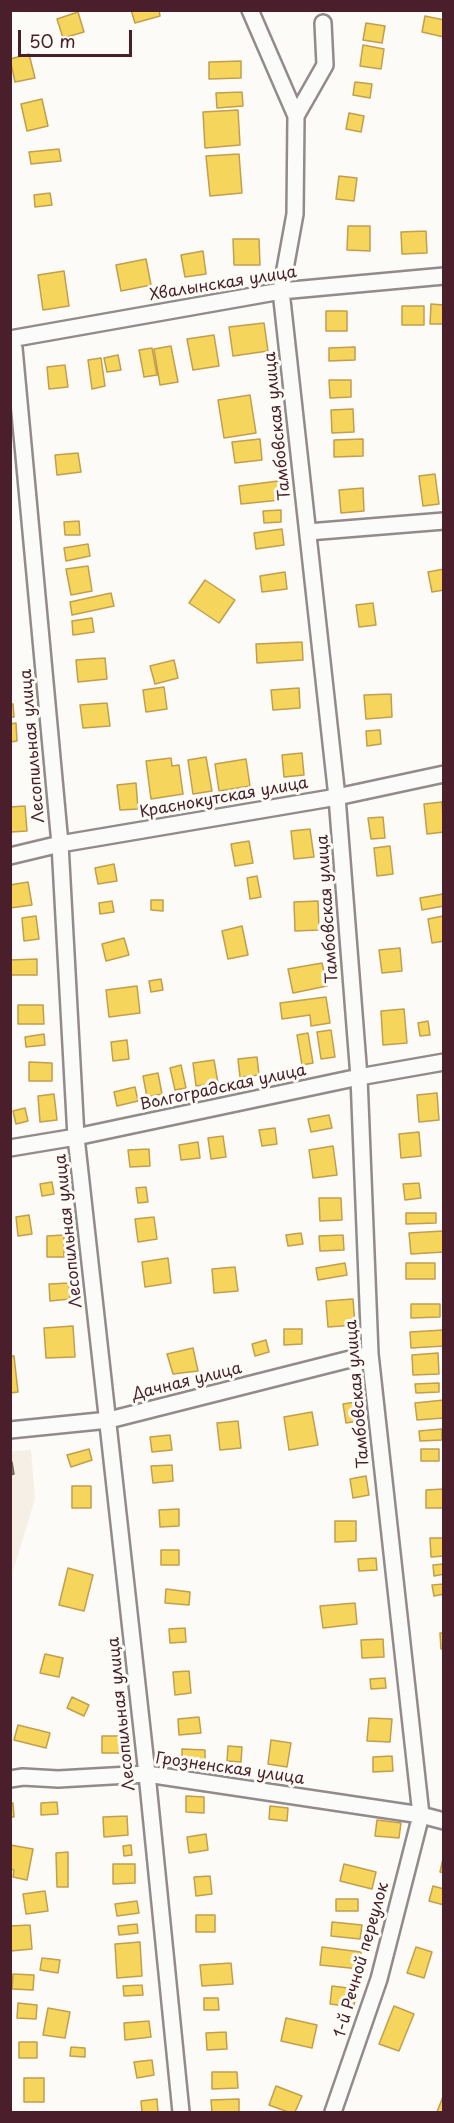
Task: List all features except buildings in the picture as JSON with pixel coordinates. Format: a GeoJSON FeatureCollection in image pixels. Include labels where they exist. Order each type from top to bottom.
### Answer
{"type":"FeatureCollection","features":[{"type":"Feature","properties":{"kind":"street","name":"Тамбовская улица"},"geometry":{"type":"LineString","coordinates":[[250,10],[296,116],[296,214],[281,291],[337,797],[359,1077],[370,1354],[421,1815]]}},
{"type":"Feature","properties":{"kind":"street"},"geometry":{"type":"LineString","coordinates":[[296,116],[318,81],[325,65],[322,24]]}},
{"type":"Feature","properties":{"kind":"street","name":"Хвалынская улица"},"geometry":{"type":"LineString","coordinates":[[10,339],[281,291],[444,276]]}},
{"type":"Feature","properties":{"kind":"street","name":"Лесопильная улица"},"geometry":{"type":"LineString","coordinates":[[10,345],[14,348],[60,844],[76,1137],[109,1420],[181,2112]]}},
{"type":"Feature","properties":{"kind":"street"},"geometry":{"type":"LineString","coordinates":[[308,532],[444,521]]}},
{"type":"Feature","properties":{"kind":"street","name":"Краснокутская улица"},"geometry":{"type":"LineString","coordinates":[[10,856],[60,844],[337,797],[444,774]]}},
{"type":"Feature","properties":{"kind":"street","name":"Волгоградская улица"},"geometry":{"type":"LineString","coordinates":[[10,1148],[76,1137],[359,1077],[444,1062]]}},
{"type":"Feature","properties":{"kind":"street","name":"Дачная улица"},"geometry":{"type":"LineString","coordinates":[[10,1430],[109,1420],[370,1354]]}},
{"type":"Feature","properties":{"kind":"street","name":"Грозненская улица"},"geometry":{"type":"LineString","coordinates":[[10,1779],[147,1774],[421,1815],[444,1821]]}},
{"type":"Feature","properties":{"kind":"street","name":"1-й Речной переулок"},"geometry":{"type":"LineString","coordinates":[[333,2112],[379,1979],[421,1815]]}},
{"type":"Feature","properties":{"kind":"shaded area"},"geometry":{"type":"Polygon","coordinates":[[[31,1450],[35,1499],[11,1578],[11,1451],[31,1450]]]}}]}
